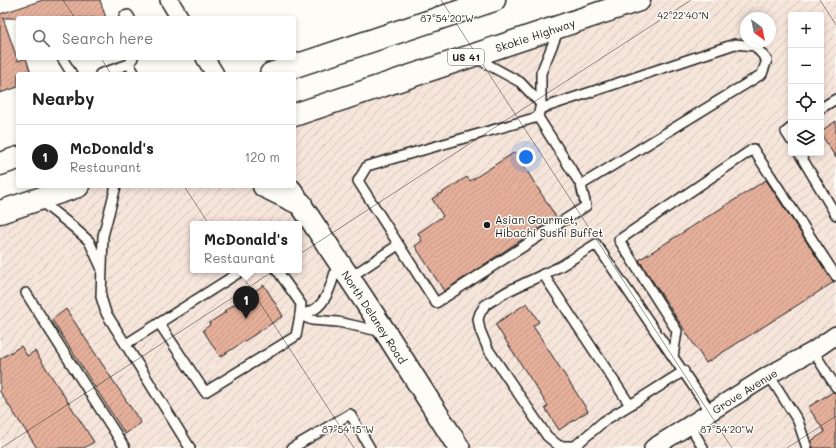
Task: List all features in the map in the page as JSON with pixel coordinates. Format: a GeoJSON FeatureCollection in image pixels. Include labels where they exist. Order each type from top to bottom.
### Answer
{"type":"FeatureCollection","features":[{"type":"Feature","properties":{"kind":"highway"},"geometry":{"type":"LineString","coordinates":[[277,72],[494,0]]}},
{"type":"Feature","properties":{"kind":"highway","name":"Skokie Highway"},"geometry":{"type":"LineString","coordinates":[[296,114],[639,0]]}},
{"type":"Feature","properties":{"kind":"highway"},"geometry":{"type":"LineString","coordinates":[[0,164],[16,159]]}},
{"type":"Feature","properties":{"kind":"highway"},"geometry":{"type":"LineString","coordinates":[[0,212],[72,188]]}},
{"type":"Feature","properties":{"kind":"highway"},"geometry":{"type":"LineString","coordinates":[[268,188],[300,204]]}},
{"type":"Feature","properties":{"kind":"street"},"geometry":{"type":"LineString","coordinates":[[169,0],[178,16]]}},
{"type":"Feature","properties":{"kind":"street"},"geometry":{"type":"LineString","coordinates":[[206,60],[214,72]]}},
{"type":"Feature","properties":{"kind":"street","name":"North Delaney Road"},"geometry":{"type":"LineString","coordinates":[[289,188],[386,333],[459,448]]}},
{"type":"Feature","properties":{"kind":"street","name":"Grove Avenue"},"geometry":{"type":"LineString","coordinates":[[653,448],[769,375],[813,351],[836,335]]}},
{"type":"Feature","properties":{"kind":"lane"},"geometry":{"type":"LineString","coordinates":[[540,110],[542,73],[561,26]]}},
{"type":"Feature","properties":{"kind":"lane"},"geometry":{"type":"LineString","coordinates":[[472,56],[520,82],[540,110],[581,185],[586,206],[436,304],[358,181],[367,166],[540,110],[735,44],[755,46],[767,60],[762,74],[581,185]]}},
{"type":"Feature","properties":{"kind":"lane"},"geometry":{"type":"LineString","coordinates":[[67,61],[71,72]]}},
{"type":"Feature","properties":{"kind":"lane"},"geometry":{"type":"LineString","coordinates":[[105,72],[131,61],[134,72]]}},
{"type":"Feature","properties":{"kind":"lane"},"geometry":{"type":"LineString","coordinates":[[824,106],[836,99]]}},
{"type":"Feature","properties":{"kind":"lane"},"geometry":{"type":"LineString","coordinates":[[674,357],[677,331],[619,240],[753,149],[836,276]]}},
{"type":"Feature","properties":{"kind":"lane"},"geometry":{"type":"LineString","coordinates":[[801,156],[836,215]]}},
{"type":"Feature","properties":{"kind":"lane"},"geometry":{"type":"LineString","coordinates":[[115,188],[103,236],[101,297],[106,313],[190,448]]}},
{"type":"Feature","properties":{"kind":"lane"},"geometry":{"type":"LineString","coordinates":[[39,199],[89,241],[102,268]]}},
{"type":"Feature","properties":{"kind":"lane"},"geometry":{"type":"LineString","coordinates":[[684,371],[604,421],[575,446],[559,446],[547,436],[488,349],[480,330],[478,319],[485,305],[508,291],[562,266],[596,244],[684,371],[711,412]]}},
{"type":"Feature","properties":{"kind":"lane"},"geometry":{"type":"LineString","coordinates":[[300,315],[316,309],[323,302],[344,270],[398,245]]}},
{"type":"Feature","properties":{"kind":"lane"},"geometry":{"type":"LineString","coordinates":[[126,344],[238,273]]}},
{"type":"Feature","properties":{"kind":"lane"},"geometry":{"type":"LineString","coordinates":[[158,323],[205,392],[296,336],[301,304],[279,273]]}},
{"type":"Feature","properties":{"kind":"lane"},"geometry":{"type":"LineString","coordinates":[[543,274],[630,405]]}},
{"type":"Feature","properties":{"kind":"lane"},"geometry":{"type":"LineString","coordinates":[[26,293],[125,448]]}},
{"type":"Feature","properties":{"kind":"lane"},"geometry":{"type":"LineString","coordinates":[[300,315],[312,320],[338,322],[386,333]]}},
{"type":"Feature","properties":{"kind":"lane"},"geometry":{"type":"LineString","coordinates":[[813,351],[836,387]]}},
{"type":"Feature","properties":{"kind":"lane"},"geometry":{"type":"LineString","coordinates":[[769,375],[798,421],[808,448]]}},
{"type":"Feature","properties":{"kind":"lane"},"geometry":{"type":"LineString","coordinates":[[292,448],[350,414],[370,448]]}},
{"type":"Feature","properties":{"kind":"lane"},"geometry":{"type":"LineString","coordinates":[[690,425],[703,448]]}},
{"type":"Feature","properties":{"kind":"shaded area"},"geometry":{"type":"Polygon","coordinates":[[[636,0],[836,0],[836,448],[0,448],[0,212],[72,188],[296,188],[296,114],[636,0]]]}},
{"type":"Feature","properties":{"kind":"building"},"geometry":{"type":"Polygon","coordinates":[[[43,0],[100,0],[105,16],[16,16],[16,18],[3,18],[16,55],[16,60],[27,60],[30,72],[16,72],[16,88],[0,93],[0,14],[43,0]]]}},
{"type":"Feature","properties":{"kind":"building"},"geometry":{"type":"Polygon","coordinates":[[[836,121],[836,158],[824,139],[824,129],[836,121]]]}},
{"type":"Feature","properties":{"kind":"building","name":"Asian Gourmet, Hibachi Sushi Buffet"},"geometry":{"type":"Polygon","coordinates":[[[515,152],[556,217],[444,291],[415,246],[422,241],[418,233],[443,216],[432,199],[467,177],[470,181],[515,152]]]}},
{"type":"Feature","properties":{"kind":"building"},"geometry":{"type":"Polygon","coordinates":[[[766,180],[834,282],[706,363],[639,260],[766,180]]]}},
{"type":"Feature","properties":{"kind":"building"},"geometry":{"type":"Polygon","coordinates":[[[264,285],[283,316],[220,357],[203,330],[210,325],[209,323],[226,312],[224,311],[264,285]]]}},
{"type":"Feature","properties":{"kind":"building"},"geometry":{"type":"Polygon","coordinates":[[[527,303],[539,322],[533,326],[588,411],[559,430],[545,408],[548,406],[495,324],[527,303]]]}},
{"type":"Feature","properties":{"kind":"building"},"geometry":{"type":"Polygon","coordinates":[[[66,309],[141,423],[125,434],[52,320],[66,309]]]}},
{"type":"Feature","properties":{"kind":"building"},"geometry":{"type":"Polygon","coordinates":[[[21,346],[27,356],[35,351],[94,442],[84,448],[37,448],[0,392],[0,359],[21,346]]]}},
{"type":"Feature","properties":{"kind":"building"},"geometry":{"type":"Polygon","coordinates":[[[833,392],[836,393],[836,448],[813,448],[811,441],[825,432],[808,407],[833,392]]]}},
{"type":"Feature","properties":{"kind":"place","name":"Asian Gourmet, Hibachi Sushi Buffet"},"geometry":{"type":"Point","coordinates":[487,225]}},
{"type":"Feature","properties":{"kind":"place","name":"McDonald's"},"geometry":{"type":"Point","coordinates":[246,319]}}]}
